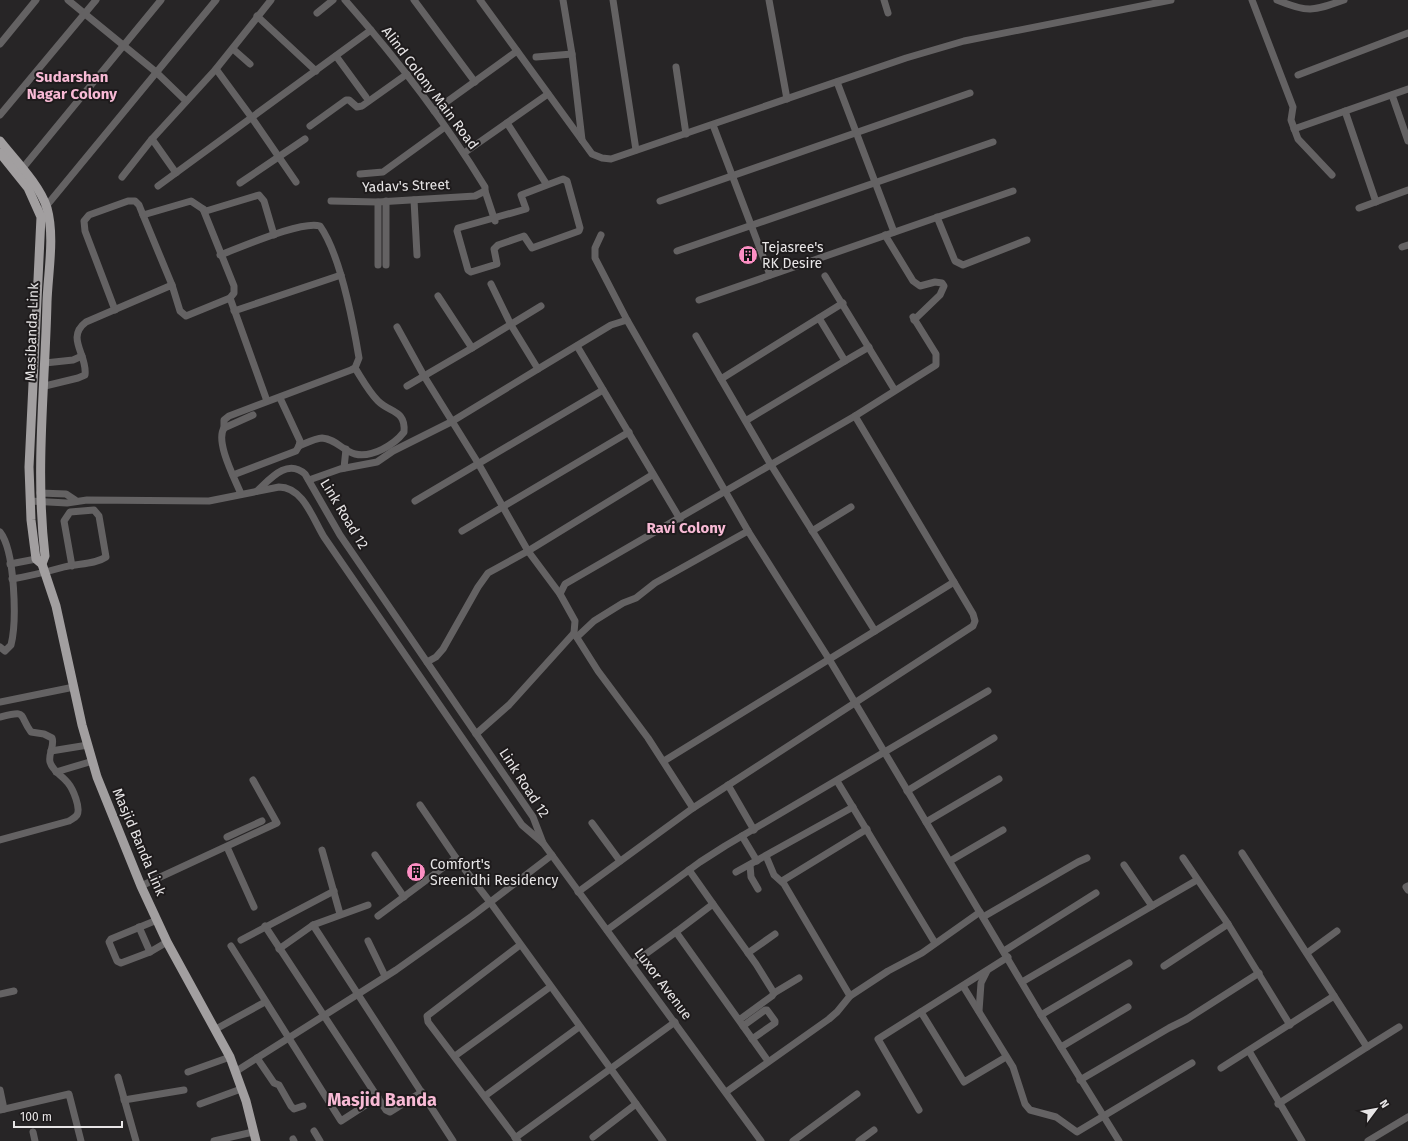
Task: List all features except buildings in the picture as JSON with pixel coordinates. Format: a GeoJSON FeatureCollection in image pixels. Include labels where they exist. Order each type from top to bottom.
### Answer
{"type":"FeatureCollection","features":[{"type":"Feature","properties":{"kind":"main road","name":"Masibanda Link"},"geometry":{"type":"LineString","coordinates":[[0,141],[36,187],[49,222],[45,252],[45,386],[40,441],[40,497],[43,538]]}},
{"type":"Feature","properties":{"kind":"main road"},"geometry":{"type":"LineString","coordinates":[[0,153],[44,210]]}},
{"type":"Feature","properties":{"kind":"main road"},"geometry":{"type":"LineString","coordinates":[[39,561],[30,501],[29,439],[45,252]]}},
{"type":"Feature","properties":{"kind":"main road","name":"Masjid Banda Link"},"geometry":{"type":"LineString","coordinates":[[43,538],[45,556],[39,561],[45,573],[56,606],[88,745],[102,791],[141,886],[167,942],[230,1057],[256,1141]]}},
{"type":"Feature","properties":{"kind":"street"},"geometry":{"type":"LineString","coordinates":[[0,44],[36,0]]}},
{"type":"Feature","properties":{"kind":"street"},"geometry":{"type":"LineString","coordinates":[[68,0],[156,72],[186,101]]}},
{"type":"Feature","properties":{"kind":"street"},"geometry":{"type":"LineString","coordinates":[[0,115],[96,0]]}},
{"type":"Feature","properties":{"kind":"street"},"geometry":{"type":"LineString","coordinates":[[22,169],[161,0]]}},
{"type":"Feature","properties":{"kind":"street"},"geometry":{"type":"LineString","coordinates":[[44,210],[216,0]]}},
{"type":"Feature","properties":{"kind":"street"},"geometry":{"type":"LineString","coordinates":[[122,177],[152,139],[233,49],[257,16],[271,0]]}},
{"type":"Feature","properties":{"kind":"street"},"geometry":{"type":"LineString","coordinates":[[317,13],[332,0]]}},
{"type":"Feature","properties":{"kind":"street","name":"Alind Colony Main Road"},"geometry":{"type":"LineString","coordinates":[[345,0],[372,30],[407,74],[464,153],[485,187],[483,192],[494,220]]}},
{"type":"Feature","properties":{"kind":"street"},"geometry":{"type":"LineString","coordinates":[[415,0],[475,82]]}},
{"type":"Feature","properties":{"kind":"street"},"geometry":{"type":"LineString","coordinates":[[480,0],[592,154],[602,158],[611,158],[686,134],[836,82],[964,41],[1144,3],[1171,0]]}},
{"type":"Feature","properties":{"kind":"street"},"geometry":{"type":"LineString","coordinates":[[563,0],[572,54],[582,140]]}},
{"type":"Feature","properties":{"kind":"street"},"geometry":{"type":"LineString","coordinates":[[613,0],[636,150]]}},
{"type":"Feature","properties":{"kind":"street"},"geometry":{"type":"LineString","coordinates":[[769,0],[787,99]]}},
{"type":"Feature","properties":{"kind":"street"},"geometry":{"type":"LineString","coordinates":[[884,0],[888,13]]}},
{"type":"Feature","properties":{"kind":"street"},"geometry":{"type":"LineString","coordinates":[[1252,0],[1293,108],[1291,120],[1298,139],[1332,176]]}},
{"type":"Feature","properties":{"kind":"street"},"geometry":{"type":"LineString","coordinates":[[1277,0],[1299,10],[1320,9],[1344,0]]}},
{"type":"Feature","properties":{"kind":"street"},"geometry":{"type":"LineString","coordinates":[[257,16],[316,71]]}},
{"type":"Feature","properties":{"kind":"street"},"geometry":{"type":"LineString","coordinates":[[158,186],[372,30]]}},
{"type":"Feature","properties":{"kind":"street"},"geometry":{"type":"LineString","coordinates":[[1298,75],[1408,33]]}},
{"type":"Feature","properties":{"kind":"street"},"geometry":{"type":"LineString","coordinates":[[233,49],[250,64]]}},
{"type":"Feature","properties":{"kind":"street"},"geometry":{"type":"LineString","coordinates":[[434,110],[517,51]]}},
{"type":"Feature","properties":{"kind":"street"},"geometry":{"type":"LineString","coordinates":[[536,57],[572,54]]}},
{"type":"Feature","properties":{"kind":"street"},"geometry":{"type":"LineString","coordinates":[[336,56],[366,96]]}},
{"type":"Feature","properties":{"kind":"street"},"geometry":{"type":"LineString","coordinates":[[676,67],[686,134]]}},
{"type":"Feature","properties":{"kind":"street"},"geometry":{"type":"LineString","coordinates":[[216,69],[296,182]]}},
{"type":"Feature","properties":{"kind":"street"},"geometry":{"type":"LineString","coordinates":[[310,126],[346,100],[350,100],[359,107],[407,74]]}},
{"type":"Feature","properties":{"kind":"street"},"geometry":{"type":"LineString","coordinates":[[836,82],[894,232]]}},
{"type":"Feature","properties":{"kind":"street"},"geometry":{"type":"LineString","coordinates":[[1294,129],[1408,89]]}},
{"type":"Feature","properties":{"kind":"street"},"geometry":{"type":"LineString","coordinates":[[660,201],[970,93]]}},
{"type":"Feature","properties":{"kind":"street"},"geometry":{"type":"LineString","coordinates":[[464,153],[548,94]]}},
{"type":"Feature","properties":{"kind":"street"},"geometry":{"type":"LineString","coordinates":[[1392,95],[1407,137]]}},
{"type":"Feature","properties":{"kind":"street"},"geometry":{"type":"LineString","coordinates":[[1345,111],[1376,202]]}},
{"type":"Feature","properties":{"kind":"street"},"geometry":{"type":"LineString","coordinates":[[507,123],[546,185]]}},
{"type":"Feature","properties":{"kind":"street"},"geometry":{"type":"LineString","coordinates":[[713,124],[770,275]]}},
{"type":"Feature","properties":{"kind":"street"},"geometry":{"type":"LineString","coordinates":[[360,174],[383,172],[434,134],[446,127]]}},
{"type":"Feature","properties":{"kind":"street"},"geometry":{"type":"LineString","coordinates":[[240,183],[305,138]]}},
{"type":"Feature","properties":{"kind":"street"},"geometry":{"type":"LineString","coordinates":[[152,139],[176,173]]}},
{"type":"Feature","properties":{"kind":"street"},"geometry":{"type":"LineString","coordinates":[[676,251],[750,224],[993,142]]}},
{"type":"Feature","properties":{"kind":"street"},"geometry":{"type":"LineString","coordinates":[[562,179],[567,181],[580,228],[579,231],[532,248],[524,236],[498,245],[494,249],[497,264],[471,272],[468,270],[465,264],[457,230],[461,227],[494,220],[526,209],[522,195],[546,185],[562,179]]}},
{"type":"Feature","properties":{"kind":"street"},"geometry":{"type":"LineString","coordinates":[[1359,208],[1408,190]]}},
{"type":"Feature","properties":{"kind":"street"},"geometry":{"type":"LineString","coordinates":[[699,300],[1013,191]]}},
{"type":"Feature","properties":{"kind":"street","name":"Yadav's Street"},"geometry":{"type":"LineString","coordinates":[[331,201],[378,202],[414,200],[483,192]]}},
{"type":"Feature","properties":{"kind":"street"},"geometry":{"type":"LineString","coordinates":[[144,215],[186,201],[195,203],[206,211],[259,195],[264,201],[274,235]]}},
{"type":"Feature","properties":{"kind":"street"},"geometry":{"type":"LineString","coordinates":[[414,200],[417,255]]}},
{"type":"Feature","properties":{"kind":"street"},"geometry":{"type":"LineString","coordinates":[[115,310],[84,231],[84,221],[89,215],[128,201],[135,201],[139,205],[172,285],[180,311],[186,316],[230,298],[234,293],[234,286],[220,255],[203,209]]}},
{"type":"Feature","properties":{"kind":"street"},"geometry":{"type":"LineString","coordinates":[[378,202],[382,265],[386,201]]}},
{"type":"Feature","properties":{"kind":"street"},"geometry":{"type":"LineString","coordinates":[[937,217],[955,261],[963,265],[1027,240]]}},
{"type":"Feature","properties":{"kind":"street"},"geometry":{"type":"LineString","coordinates":[[220,255],[274,235],[310,225],[320,226],[331,245],[341,275],[359,358],[355,368],[226,418],[223,423],[224,428],[222,431],[221,443],[241,494]]}},
{"type":"Feature","properties":{"kind":"street"},"geometry":{"type":"LineString","coordinates":[[601,235],[595,248],[595,258],[627,320],[748,531],[829,659],[1080,1080],[1119,1141]]}},
{"type":"Feature","properties":{"kind":"street"},"geometry":{"type":"LineString","coordinates":[[560,594],[565,584],[726,492],[854,416],[894,389],[936,364],[936,354],[914,319],[940,295],[944,286],[942,283],[935,282],[920,286],[913,281],[885,235]]}},
{"type":"Feature","properties":{"kind":"street"},"geometry":{"type":"LineString","coordinates":[[234,311],[341,275]]}},
{"type":"Feature","properties":{"kind":"street"},"geometry":{"type":"LineString","coordinates":[[825,276],[843,303],[894,389]]}},
{"type":"Feature","properties":{"kind":"street"},"geometry":{"type":"LineString","coordinates":[[491,284],[511,325],[538,369]]}},
{"type":"Feature","properties":{"kind":"street"},"geometry":{"type":"LineString","coordinates":[[45,386],[85,375],[86,367],[76,337],[80,327],[86,322],[172,285]]}},
{"type":"Feature","properties":{"kind":"street"},"geometry":{"type":"LineString","coordinates":[[438,296],[472,348]]}},
{"type":"Feature","properties":{"kind":"street"},"geometry":{"type":"LineString","coordinates":[[230,298],[267,401]]}},
{"type":"Feature","properties":{"kind":"street"},"geometry":{"type":"LineString","coordinates":[[721,379],[843,303]]}},
{"type":"Feature","properties":{"kind":"street"},"geometry":{"type":"LineString","coordinates":[[407,386],[541,306]]}},
{"type":"Feature","properties":{"kind":"street"},"geometry":{"type":"LineString","coordinates":[[819,318],[845,361]]}},
{"type":"Feature","properties":{"kind":"street"},"geometry":{"type":"LineString","coordinates":[[309,480],[344,468],[376,462],[393,451],[451,422],[610,325],[627,320]]}},
{"type":"Feature","properties":{"kind":"street"},"geometry":{"type":"LineString","coordinates":[[397,327],[424,376],[451,422],[478,463],[528,551],[560,594],[575,621],[575,635],[598,671],[664,761],[693,808]]}},
{"type":"Feature","properties":{"kind":"street"},"geometry":{"type":"LineString","coordinates":[[696,336],[747,420],[771,465],[875,631]]}},
{"type":"Feature","properties":{"kind":"street"},"geometry":{"type":"LineString","coordinates":[[577,346],[629,432],[652,475],[680,519]]}},
{"type":"Feature","properties":{"kind":"street"},"geometry":{"type":"LineString","coordinates":[[747,420],[869,347]]}},
{"type":"Feature","properties":{"kind":"street"},"geometry":{"type":"LineString","coordinates":[[45,363],[73,360],[82,356]]}},
{"type":"Feature","properties":{"kind":"street"},"geometry":{"type":"LineString","coordinates":[[233,475],[296,450],[299,446],[321,438],[332,441],[346,449],[360,454],[371,454],[390,445],[400,437],[404,432],[404,427],[397,412],[378,401],[355,368]]}},
{"type":"Feature","properties":{"kind":"street"},"geometry":{"type":"LineString","coordinates":[[415,501],[603,390]]}},
{"type":"Feature","properties":{"kind":"street"},"geometry":{"type":"LineString","coordinates":[[280,398],[300,441],[299,446]]}},
{"type":"Feature","properties":{"kind":"street"},"geometry":{"type":"LineString","coordinates":[[224,428],[253,415]]}},
{"type":"Feature","properties":{"kind":"street"},"geometry":{"type":"LineString","coordinates":[[578,892],[693,808],[973,626],[975,621],[973,614],[854,416]]}},
{"type":"Feature","properties":{"kind":"street"},"geometry":{"type":"LineString","coordinates":[[462,531],[504,508],[629,432]]}},
{"type":"Feature","properties":{"kind":"street"},"geometry":{"type":"LineString","coordinates":[[344,468],[346,449]]}},
{"type":"Feature","properties":{"kind":"street"},"geometry":{"type":"LineString","coordinates":[[357,466],[360,454]]}},
{"type":"Feature","properties":{"kind":"street","name":"Link Road 12"},"geometry":{"type":"LineString","coordinates":[[257,491],[282,469],[291,467],[299,469],[309,480],[340,535],[533,817],[543,843]]}},
{"type":"Feature","properties":{"kind":"street"},"geometry":{"type":"LineString","coordinates":[[427,662],[436,657],[443,649],[478,587],[488,573],[528,551],[652,475]]}},
{"type":"Feature","properties":{"kind":"street","name":"Link Road 12"},"geometry":{"type":"LineString","coordinates":[[30,501],[40,497],[66,494],[74,500],[209,501],[279,487],[287,487],[296,491],[324,537],[518,819],[532,835],[543,843]]}},
{"type":"Feature","properties":{"kind":"street"},"geometry":{"type":"LineString","coordinates":[[812,532],[852,507]]}},
{"type":"Feature","properties":{"kind":"street"},"geometry":{"type":"LineString","coordinates":[[12,580],[100,561],[106,557],[100,516],[94,510],[70,512],[64,521],[72,566]]}},
{"type":"Feature","properties":{"kind":"street"},"geometry":{"type":"LineString","coordinates":[[476,734],[508,705],[575,635],[623,603],[636,598],[655,583],[748,531]]}},
{"type":"Feature","properties":{"kind":"street"},"geometry":{"type":"LineString","coordinates":[[0,532],[7,548],[14,591],[12,640],[7,650],[5,651],[0,647]]}},
{"type":"Feature","properties":{"kind":"street"},"geometry":{"type":"LineString","coordinates":[[10,564],[39,561]]}},
{"type":"Feature","properties":{"kind":"street"},"geometry":{"type":"LineString","coordinates":[[664,761],[954,582]]}},
{"type":"Feature","properties":{"kind":"street"},"geometry":{"type":"LineString","coordinates":[[0,702],[74,687]]}},
{"type":"Feature","properties":{"kind":"street"},"geometry":{"type":"LineString","coordinates":[[607,930],[689,870],[742,836],[838,781],[883,751],[988,691]]}},
{"type":"Feature","properties":{"kind":"street"},"geometry":{"type":"LineString","coordinates":[[0,717],[15,713],[22,716],[31,732],[44,734],[52,738],[53,741],[49,760],[52,769],[67,782],[72,790],[77,807],[76,817],[69,821],[0,840]]}},
{"type":"Feature","properties":{"kind":"street"},"geometry":{"type":"LineString","coordinates":[[907,790],[994,738]]}},
{"type":"Feature","properties":{"kind":"street"},"geometry":{"type":"LineString","coordinates":[[51,751],[88,745]]}},
{"type":"Feature","properties":{"kind":"street"},"geometry":{"type":"LineString","coordinates":[[56,772],[93,761]]}},
{"type":"Feature","properties":{"kind":"street"},"geometry":{"type":"LineString","coordinates":[[926,822],[999,779]]}},
{"type":"Feature","properties":{"kind":"street"},"geometry":{"type":"LineString","coordinates":[[227,837],[263,824],[277,823],[253,780]]}},
{"type":"Feature","properties":{"kind":"street"},"geometry":{"type":"LineString","coordinates":[[838,781],[935,943]]}},
{"type":"Feature","properties":{"kind":"street"},"geometry":{"type":"LineString","coordinates":[[728,785],[754,830]]}},
{"type":"Feature","properties":{"kind":"street"},"geometry":{"type":"LineString","coordinates":[[420,805],[456,858],[490,902],[550,987],[663,1141]]}},
{"type":"Feature","properties":{"kind":"street"},"geometry":{"type":"LineString","coordinates":[[736,872],[853,807]]}},
{"type":"Feature","properties":{"kind":"street"},"geometry":{"type":"LineString","coordinates":[[592,823],[620,861]]}},
{"type":"Feature","properties":{"kind":"street"},"geometry":{"type":"LineString","coordinates":[[141,886],[227,847],[263,824]]}},
{"type":"Feature","properties":{"kind":"street"},"geometry":{"type":"LineString","coordinates":[[782,881],[867,829]]}},
{"type":"Feature","properties":{"kind":"street"},"geometry":{"type":"LineString","coordinates":[[950,862],[1003,830]]}},
{"type":"Feature","properties":{"kind":"street"},"geometry":{"type":"LineString","coordinates":[[742,836],[757,861]]}},
{"type":"Feature","properties":{"kind":"street","name":"Luxor Avenue"},"geometry":{"type":"LineString","coordinates":[[543,843],[761,1141]]}},
{"type":"Feature","properties":{"kind":"street"},"geometry":{"type":"LineString","coordinates":[[227,847],[254,907]]}},
{"type":"Feature","properties":{"kind":"street"},"geometry":{"type":"LineString","coordinates":[[322,850],[340,914]]}},
{"type":"Feature","properties":{"kind":"street"},"geometry":{"type":"LineString","coordinates":[[1242,853],[1367,1047]]}},
{"type":"Feature","properties":{"kind":"street"},"geometry":{"type":"LineString","coordinates":[[375,855],[404,897]]}},
{"type":"Feature","properties":{"kind":"street"},"geometry":{"type":"LineString","coordinates":[[235,1072],[287,1037],[385,976],[490,902],[552,855]]}},
{"type":"Feature","properties":{"kind":"street"},"geometry":{"type":"LineString","coordinates":[[766,856],[774,875],[782,881],[850,996]]}},
{"type":"Feature","properties":{"kind":"street"},"geometry":{"type":"LineString","coordinates":[[378,916],[456,858]]}},
{"type":"Feature","properties":{"kind":"street"},"geometry":{"type":"LineString","coordinates":[[726,1092],[831,1017],[850,996],[982,915],[1078,862],[1088,858]]}},
{"type":"Feature","properties":{"kind":"street"},"geometry":{"type":"LineString","coordinates":[[1183,858],[1228,924],[1290,1025]]}},
{"type":"Feature","properties":{"kind":"street"},"geometry":{"type":"LineString","coordinates":[[750,865],[751,877],[758,889]]}},
{"type":"Feature","properties":{"kind":"street"},"geometry":{"type":"LineString","coordinates":[[1124,865],[1152,906]]}},
{"type":"Feature","properties":{"kind":"street"},"geometry":{"type":"LineString","coordinates":[[689,870],[772,987],[774,992]]}},
{"type":"Feature","properties":{"kind":"street"},"geometry":{"type":"LineString","coordinates":[[1022,982],[1197,880]]}},
{"type":"Feature","properties":{"kind":"street"},"geometry":{"type":"LineString","coordinates":[[1408,886],[1406,887],[1408,890]]}},
{"type":"Feature","properties":{"kind":"street"},"geometry":{"type":"LineString","coordinates":[[241,940],[334,891]]}},
{"type":"Feature","properties":{"kind":"street"},"geometry":{"type":"LineString","coordinates":[[919,1110],[878,1040],[964,986],[1006,954],[1096,893]]}},
{"type":"Feature","properties":{"kind":"street"},"geometry":{"type":"LineString","coordinates":[[632,964],[712,904]]}},
{"type":"Feature","properties":{"kind":"street"},"geometry":{"type":"LineString","coordinates":[[279,949],[313,925],[368,905]]}},
{"type":"Feature","properties":{"kind":"street"},"geometry":{"type":"LineString","coordinates":[[157,920],[111,938],[109,942],[117,961],[121,963],[150,952],[167,942]]}},
{"type":"Feature","properties":{"kind":"street"},"geometry":{"type":"LineString","coordinates":[[1164,966],[1228,924]]}},
{"type":"Feature","properties":{"kind":"street"},"geometry":{"type":"LineString","coordinates":[[313,925],[356,994],[453,1141]]}},
{"type":"Feature","properties":{"kind":"street"},"geometry":{"type":"LineString","coordinates":[[265,926],[386,1110],[390,1112],[422,1092]]}},
{"type":"Feature","properties":{"kind":"street"},"geometry":{"type":"LineString","coordinates":[[139,927],[150,952]]}},
{"type":"Feature","properties":{"kind":"street"},"geometry":{"type":"LineString","coordinates":[[1307,953],[1337,931]]}},
{"type":"Feature","properties":{"kind":"street"},"geometry":{"type":"LineString","coordinates":[[676,932],[754,1038],[768,1061]]}},
{"type":"Feature","properties":{"kind":"street"},"geometry":{"type":"LineString","coordinates":[[748,953],[775,934]]}},
{"type":"Feature","properties":{"kind":"street"},"geometry":{"type":"LineString","coordinates":[[368,941],[385,976]]}},
{"type":"Feature","properties":{"kind":"street"},"geometry":{"type":"LineString","coordinates":[[520,945],[427,1016],[428,1022],[517,1139],[675,1022]]}},
{"type":"Feature","properties":{"kind":"street"},"geometry":{"type":"LineString","coordinates":[[231,946],[340,1121],[378,1097]]}},
{"type":"Feature","properties":{"kind":"street"},"geometry":{"type":"LineString","coordinates":[[1041,1015],[1129,962]]}},
{"type":"Feature","properties":{"kind":"street"},"geometry":{"type":"LineString","coordinates":[[979,1011],[981,983],[988,969]]}},
{"type":"Feature","properties":{"kind":"street"},"geometry":{"type":"LineString","coordinates":[[1080,1080],[1187,1019],[1259,973]]}},
{"type":"Feature","properties":{"kind":"street"},"geometry":{"type":"LineString","coordinates":[[743,1023],[772,996],[774,992],[799,978]]}},
{"type":"Feature","properties":{"kind":"street"},"geometry":{"type":"LineString","coordinates":[[964,986],[1018,1080],[1025,1104],[1030,1110],[1056,1117],[1077,1132],[1192,1063]]}},
{"type":"Feature","properties":{"kind":"street"},"geometry":{"type":"LineString","coordinates":[[455,1056],[550,987]]}},
{"type":"Feature","properties":{"kind":"street"},"geometry":{"type":"LineString","coordinates":[[0,994],[14,991]]}},
{"type":"Feature","properties":{"kind":"street"},"geometry":{"type":"LineString","coordinates":[[1221,1068],[1334,996]]}},
{"type":"Feature","properties":{"kind":"street"},"geometry":{"type":"LineString","coordinates":[[216,1029],[265,1002]]}},
{"type":"Feature","properties":{"kind":"street"},"geometry":{"type":"LineString","coordinates":[[1061,1047],[1128,1006]]}},
{"type":"Feature","properties":{"kind":"street"},"geometry":{"type":"LineString","coordinates":[[743,1023],[767,1010],[775,1023],[754,1038]]}},
{"type":"Feature","properties":{"kind":"street"},"geometry":{"type":"LineString","coordinates":[[921,1012],[964,1082],[1006,1057]]}},
{"type":"Feature","properties":{"kind":"street"},"geometry":{"type":"LineString","coordinates":[[485,1096],[579,1026]]}},
{"type":"Feature","properties":{"kind":"street"},"geometry":{"type":"LineString","coordinates":[[1278,1104],[1399,1027]]}},
{"type":"Feature","properties":{"kind":"street"},"geometry":{"type":"LineString","coordinates":[[1248,1052],[1278,1104],[1302,1141]]}},
{"type":"Feature","properties":{"kind":"street"},"geometry":{"type":"LineString","coordinates":[[188,1072],[230,1057]]}},
{"type":"Feature","properties":{"kind":"street"},"geometry":{"type":"LineString","coordinates":[[257,1058],[274,1083],[279,1084],[291,1106],[294,1109],[303,1106]]}},
{"type":"Feature","properties":{"kind":"street"},"geometry":{"type":"LineString","coordinates":[[118,1077],[136,1141]]}},
{"type":"Feature","properties":{"kind":"street"},"geometry":{"type":"LineString","coordinates":[[200,1104],[241,1089]]}},
{"type":"Feature","properties":{"kind":"street"},"geometry":{"type":"LineString","coordinates":[[0,1090],[2,1109],[69,1094],[81,1141]]}},
{"type":"Feature","properties":{"kind":"street"},"geometry":{"type":"LineString","coordinates":[[124,1100],[184,1090]]}},
{"type":"Feature","properties":{"kind":"street"},"geometry":{"type":"LineString","coordinates":[[793,1141],[856,1094]]}},
{"type":"Feature","properties":{"kind":"street"},"geometry":{"type":"LineString","coordinates":[[592,1137],[636,1104]]}},
{"type":"Feature","properties":{"kind":"street"},"geometry":{"type":"LineString","coordinates":[[1368,1141],[1408,1117]]}},
{"type":"Feature","properties":{"kind":"street"},"geometry":{"type":"LineString","coordinates":[[859,1141],[874,1130]]}},
{"type":"Feature","properties":{"kind":"street"},"geometry":{"type":"LineString","coordinates":[[314,1131],[320,1141]]}},
{"type":"Feature","properties":{"kind":"street"},"geometry":{"type":"LineString","coordinates":[[33,1132],[35,1141]]}},
{"type":"Feature","properties":{"kind":"street"},"geometry":{"type":"LineString","coordinates":[[214,1141],[253,1132]]}},
{"type":"Feature","properties":{"kind":"place","name":"Tejasree's RK Desire"},"geometry":{"type":"Point","coordinates":[748,255]}},
{"type":"Feature","properties":{"kind":"place","name":"Comfort's Sreenidhi Residency"},"geometry":{"type":"Point","coordinates":[416,872]}},
{"type":"Feature","properties":{"kind":"district","name":"Sudarshan Nagar Colony"},"geometry":{"type":"Point","coordinates":[72,86]}},
{"type":"Feature","properties":{"kind":"district","name":"Ravi Colony"},"geometry":{"type":"Point","coordinates":[686,528]}},
{"type":"Feature","properties":{"kind":"district","name":"Masjid Banda"},"geometry":{"type":"Point","coordinates":[382,1100]}}]}
